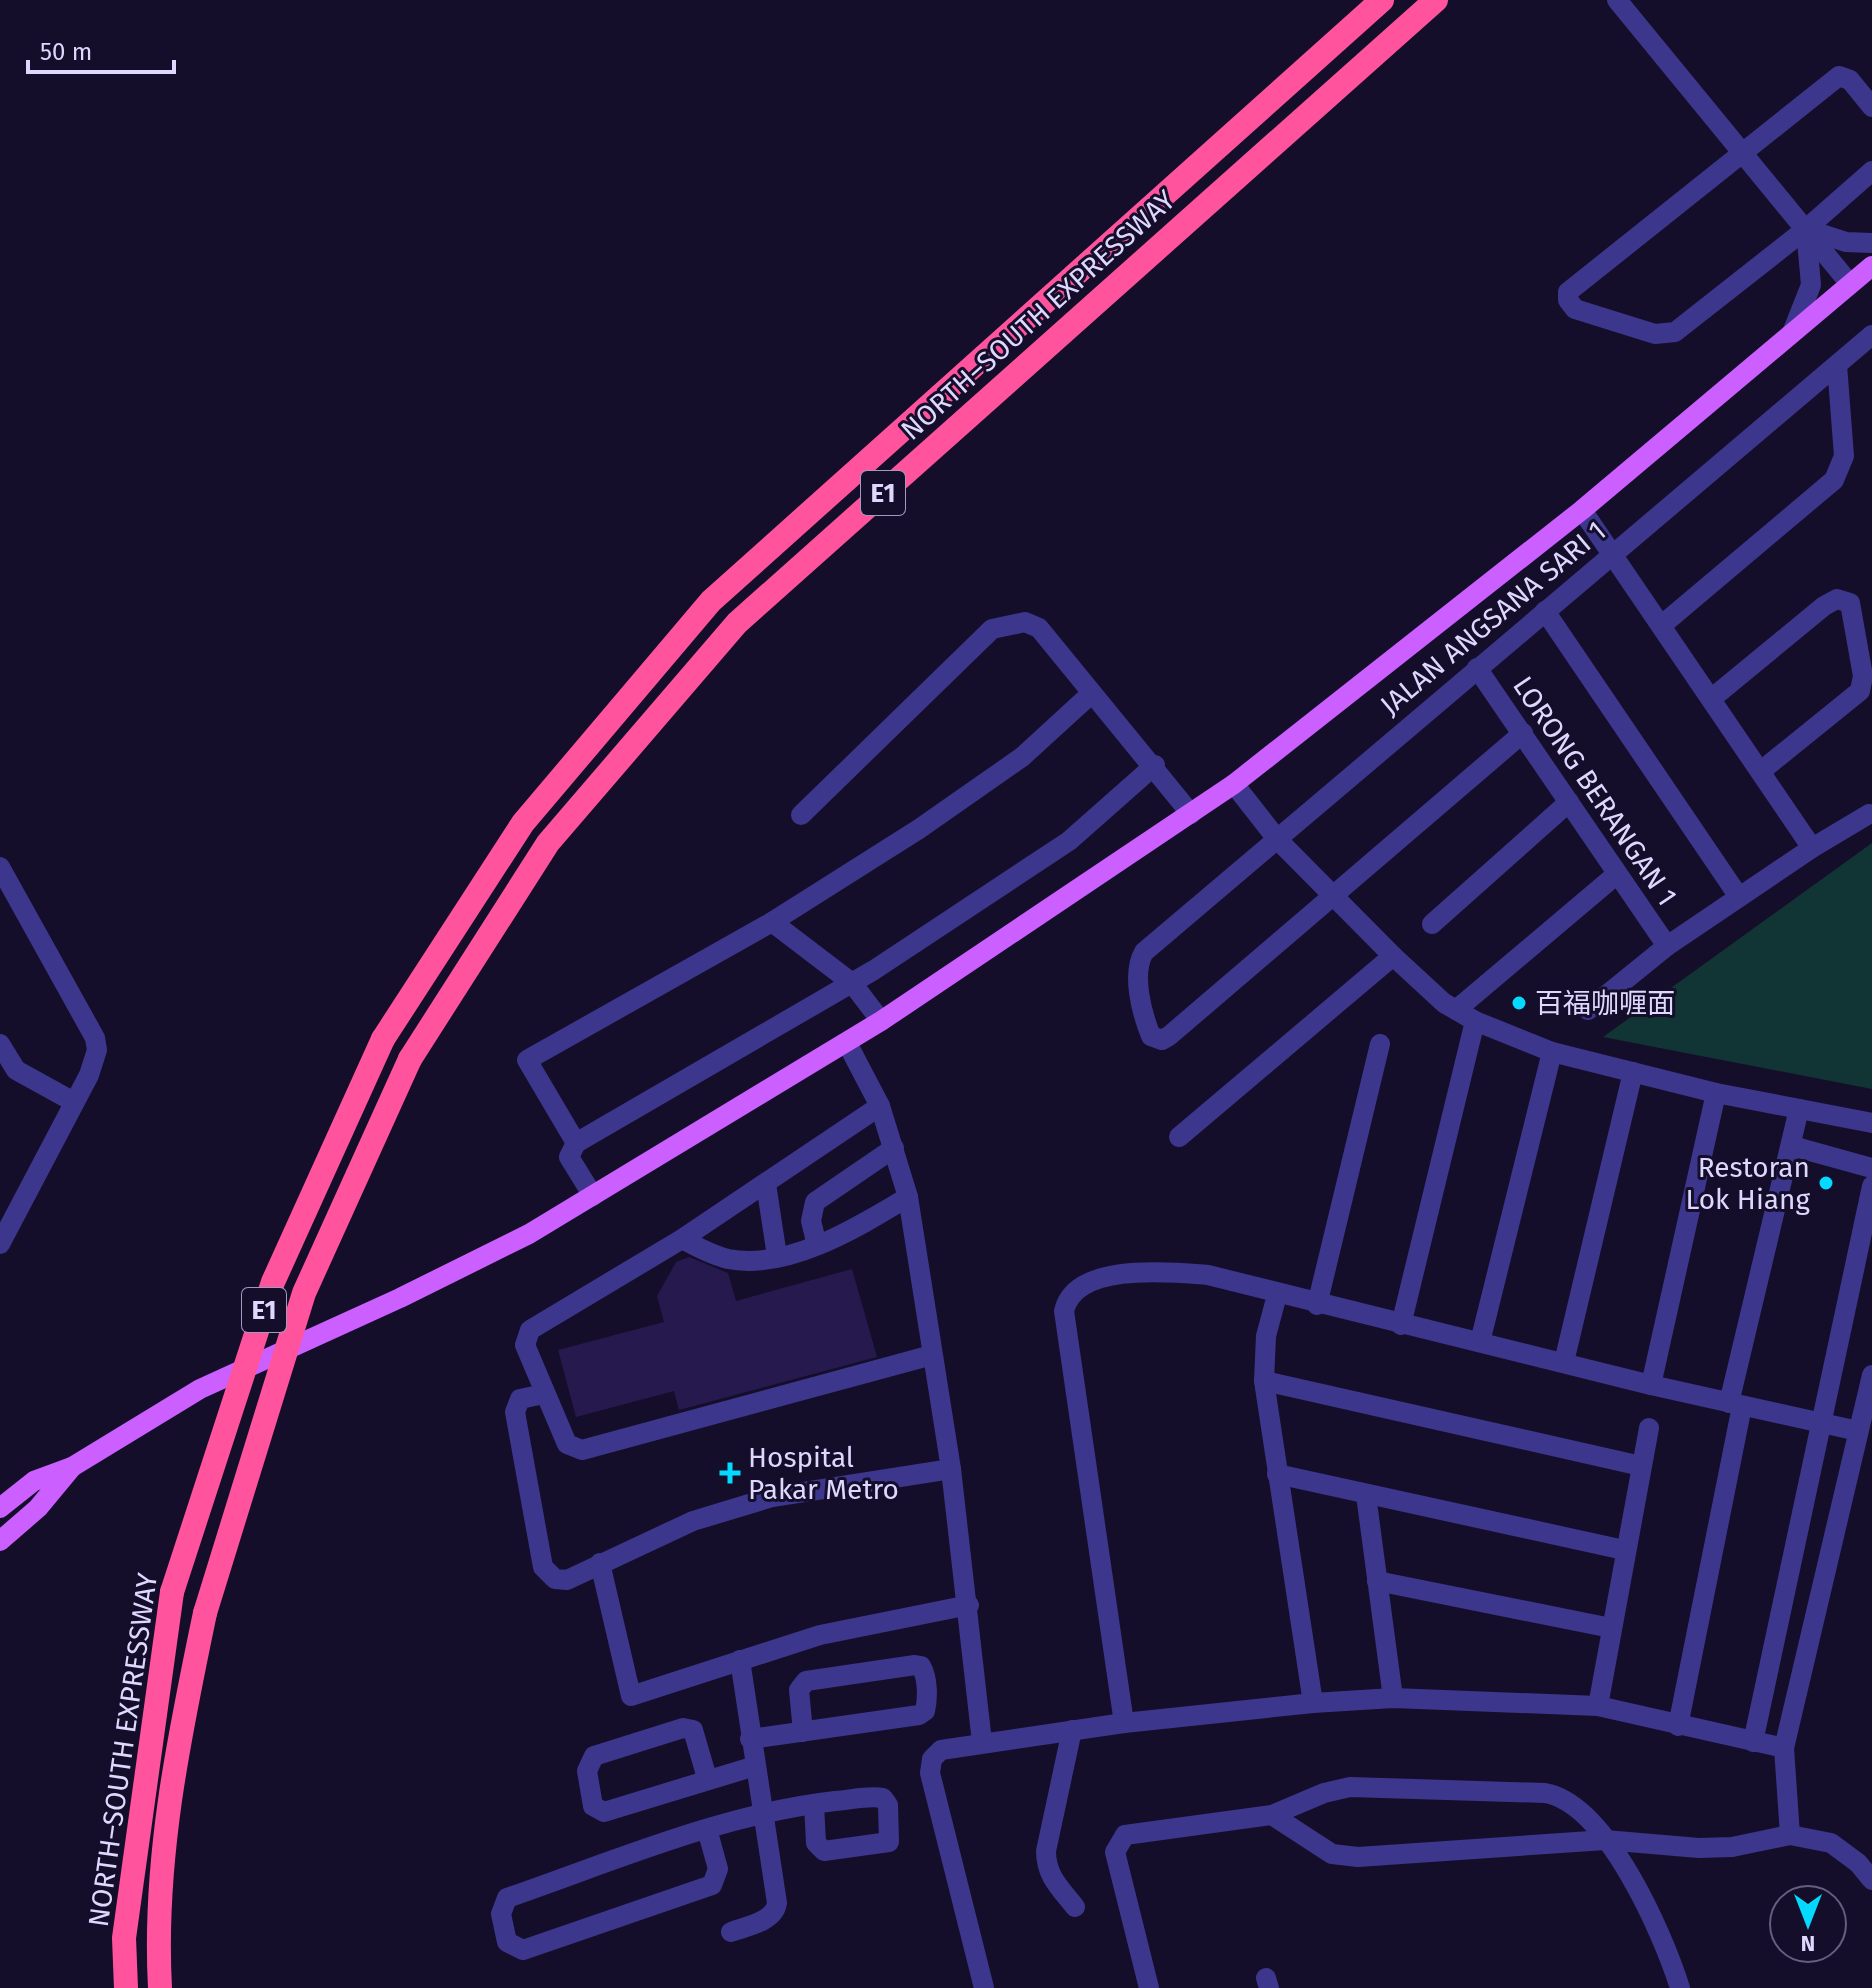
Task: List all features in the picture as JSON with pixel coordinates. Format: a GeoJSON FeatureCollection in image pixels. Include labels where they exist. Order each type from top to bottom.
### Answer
{"type":"FeatureCollection","features":[{"type":"Feature","properties":{"kind":"highway","name":"NORTH–SOUTH EXPRESSWAY"},"geometry":{"type":"LineString","coordinates":[[126,1988],[124,1938],[172,1592],[273,1282],[383,1039],[523,823],[711,601],[1382,0]]}},
{"type":"Feature","properties":{"kind":"highway","name":"NORTH–SOUTH EXPRESSWAY"},"geometry":{"type":"LineString","coordinates":[[160,1988],[158,1941],[171,1777],[205,1613],[304,1293],[410,1059],[548,843],[737,623],[1436,0]]}},
{"type":"Feature","properties":{"kind":"main road"},"geometry":{"type":"LineString","coordinates":[[0,1508],[34,1481],[72,1467],[200,1389],[462,1268],[593,1196],[881,1021],[1234,784],[1582,510],[1872,266]]}},
{"type":"Feature","properties":{"kind":"main road"},"geometry":{"type":"LineString","coordinates":[[0,1541],[38,1508],[72,1467]]}},
{"type":"Feature","properties":{"kind":"street"},"geometry":{"type":"LineString","coordinates":[[1617,0],[1850,284]]}},
{"type":"Feature","properties":{"kind":"street"},"geometry":{"type":"LineString","coordinates":[[1872,107],[1850,80],[1839,76],[1568,292],[1571,306],[1655,334],[1675,332],[1806,229],[1872,171]]}},
{"type":"Feature","properties":{"kind":"street"},"geometry":{"type":"LineString","coordinates":[[1806,229],[1846,242],[1872,243]]}},
{"type":"Feature","properties":{"kind":"street"},"geometry":{"type":"LineString","coordinates":[[1792,333],[1811,285],[1806,229]]}},
{"type":"Feature","properties":{"kind":"street","name":"JALAN ANGSANA SARI 1"},"geometry":{"type":"LineString","coordinates":[[1334,895],[1162,1040],[1151,1036],[1145,1020],[1139,978],[1140,957],[1152,945],[1872,335]]}},
{"type":"Feature","properties":{"kind":"street"},"geometry":{"type":"LineString","coordinates":[[1662,625],[1834,480],[1844,456],[1837,365]]}},
{"type":"Feature","properties":{"kind":"street"},"geometry":{"type":"LineString","coordinates":[[1582,510],[1812,848]]}},
{"type":"Feature","properties":{"kind":"street"},"geometry":{"type":"LineString","coordinates":[[1711,699],[1824,606],[1837,599],[1850,603],[1863,684],[1860,691],[1761,771]]}},
{"type":"Feature","properties":{"kind":"street"},"geometry":{"type":"LineString","coordinates":[[1545,611],[1739,897]]}},
{"type":"Feature","properties":{"kind":"street"},"geometry":{"type":"LineString","coordinates":[[801,815],[992,629],[1025,622],[1039,628],[1155,765],[1191,814]]}},
{"type":"Feature","properties":{"kind":"street","name":"LORONG BERANGAN 1"},"geometry":{"type":"LineString","coordinates":[[1477,668],[1667,946]]}},
{"type":"Feature","properties":{"kind":"street"},"geometry":{"type":"LineString","coordinates":[[576,1143],[527,1060],[772,922],[978,790],[1022,757],[1092,693]]}},
{"type":"Feature","properties":{"kind":"street"},"geometry":{"type":"LineString","coordinates":[[1334,895],[1523,733]]}},
{"type":"Feature","properties":{"kind":"street"},"geometry":{"type":"LineString","coordinates":[[593,1196],[569,1157],[576,1143],[852,983],[1069,841],[1155,765]]}},
{"type":"Feature","properties":{"kind":"street"},"geometry":{"type":"LineString","coordinates":[[1234,784],[1277,839],[1393,956],[1456,1010],[1475,1021],[1552,1052],[1716,1093],[1872,1123]]}},
{"type":"Feature","properties":{"kind":"street"},"geometry":{"type":"LineString","coordinates":[[1432,924],[1569,802]]}},
{"type":"Feature","properties":{"kind":"street"},"geometry":{"type":"LineString","coordinates":[[1588,1010],[1667,946],[1812,848],[1869,814]]}},
{"type":"Feature","properties":{"kind":"street"},"geometry":{"type":"LineString","coordinates":[[0,867],[95,1038],[97,1050],[89,1075],[0,1244]]}},
{"type":"Feature","properties":{"kind":"street"},"geometry":{"type":"LineString","coordinates":[[1456,1010],[1617,874]]}},
{"type":"Feature","properties":{"kind":"street"},"geometry":{"type":"LineString","coordinates":[[772,922],[852,983],[881,1021]]}},
{"type":"Feature","properties":{"kind":"street"},"geometry":{"type":"LineString","coordinates":[[1179,1137],[1393,956]]}},
{"type":"Feature","properties":{"kind":"street"},"geometry":{"type":"LineString","coordinates":[[1401,1325],[1475,1021]]}},
{"type":"Feature","properties":{"kind":"street"},"geometry":{"type":"LineString","coordinates":[[847,1043],[880,1106],[908,1197],[951,1469],[969,1605],[982,1742]]}},
{"type":"Feature","properties":{"kind":"street"},"geometry":{"type":"LineString","coordinates":[[0,1044],[16,1070],[74,1102]]}},
{"type":"Feature","properties":{"kind":"street"},"geometry":{"type":"LineString","coordinates":[[1317,1305],[1380,1044]]}},
{"type":"Feature","properties":{"kind":"street"},"geometry":{"type":"LineString","coordinates":[[1480,1342],[1552,1052]]}},
{"type":"Feature","properties":{"kind":"street"},"geometry":{"type":"LineString","coordinates":[[1564,1362],[1633,1072]]}},
{"type":"Feature","properties":{"kind":"street"},"geometry":{"type":"LineString","coordinates":[[1651,1385],[1716,1093]]}},
{"type":"Feature","properties":{"kind":"street"},"geometry":{"type":"LineString","coordinates":[[880,1106],[682,1239],[530,1330],[525,1345],[567,1444],[582,1450],[932,1355]]}},
{"type":"Feature","properties":{"kind":"street"},"geometry":{"type":"LineString","coordinates":[[1678,1726],[1736,1405],[1799,1109]]}},
{"type":"Feature","properties":{"kind":"street"},"geometry":{"type":"LineString","coordinates":[[1792,1146],[1872,1168]]}},
{"type":"Feature","properties":{"kind":"street"},"geometry":{"type":"LineString","coordinates":[[817,1245],[811,1221],[815,1202],[894,1148]]}},
{"type":"Feature","properties":{"kind":"street"},"geometry":{"type":"LineString","coordinates":[[766,1184],[777,1256]]}},
{"type":"Feature","properties":{"kind":"street"},"geometry":{"type":"LineString","coordinates":[[1753,1742],[1872,1186]]}},
{"type":"Feature","properties":{"kind":"street"},"geometry":{"type":"LineString","coordinates":[[682,1239],[729,1259],[777,1256],[817,1245],[908,1197]]}},
{"type":"Feature","properties":{"kind":"street"},"geometry":{"type":"LineString","coordinates":[[1124,1723],[1064,1311],[1068,1297],[1081,1285],[1153,1270],[1208,1275],[1317,1305],[1858,1431]]}},
{"type":"Feature","properties":{"kind":"street"},"geometry":{"type":"LineString","coordinates":[[1277,1295],[1266,1336],[1264,1381],[1313,1703]]}},
{"type":"Feature","properties":{"kind":"street"},"geometry":{"type":"LineString","coordinates":[[1790,1835],[1784,1748],[1872,1375]]}},
{"type":"Feature","properties":{"kind":"street"},"geometry":{"type":"LineString","coordinates":[[1264,1381],[1641,1466]]}},
{"type":"Feature","properties":{"kind":"street"},"geometry":{"type":"LineString","coordinates":[[544,1394],[520,1399],[515,1412],[543,1567],[555,1579],[567,1580],[693,1521],[772,1497],[951,1469]]}},
{"type":"Feature","properties":{"kind":"street"},"geometry":{"type":"LineString","coordinates":[[1598,1706],[1624,1550],[1649,1428]]}},
{"type":"Feature","properties":{"kind":"street"},"geometry":{"type":"LineString","coordinates":[[1277,1474],[1624,1550]]}},
{"type":"Feature","properties":{"kind":"street"},"geometry":{"type":"LineString","coordinates":[[1366,1495],[1393,1698]]}},
{"type":"Feature","properties":{"kind":"street"},"geometry":{"type":"LineString","coordinates":[[600,1563],[631,1696],[820,1635],[969,1605]]}},
{"type":"Feature","properties":{"kind":"street"},"geometry":{"type":"LineString","coordinates":[[1377,1581],[1611,1628]]}},
{"type":"Feature","properties":{"kind":"street"},"geometry":{"type":"LineString","coordinates":[[731,1932],[768,1918],[776,1910],[740,1660]]}},
{"type":"Feature","properties":{"kind":"street"},"geometry":{"type":"LineString","coordinates":[[750,1739],[803,1732],[919,1715],[925,1711],[927,1704],[925,1672],[921,1666],[915,1665],[806,1681],[799,1690],[803,1732]]}},
{"type":"Feature","properties":{"kind":"street"},"geometry":{"type":"LineString","coordinates":[[982,1987],[930,1773],[932,1759],[941,1750],[1124,1723],[1313,1703],[1393,1698],[1598,1706],[1784,1748]]}},
{"type":"Feature","properties":{"kind":"street"},"geometry":{"type":"LineString","coordinates":[[707,1778],[693,1730],[683,1728],[594,1756],[587,1771],[593,1806],[598,1811],[755,1766]]}},
{"type":"Feature","properties":{"kind":"street"},"geometry":{"type":"LineString","coordinates":[[1072,1730],[1046,1851],[1046,1868],[1075,1907]]}},
{"type":"Feature","properties":{"kind":"street"},"geometry":{"type":"LineString","coordinates":[[1149,1988],[1115,1852],[1125,1835],[1272,1815],[1324,1793],[1350,1787],[1545,1793],[1567,1800],[1619,1856],[1649,1909],[1680,1988]]}},
{"type":"Feature","properties":{"kind":"street"},"geometry":{"type":"LineString","coordinates":[[707,1829],[718,1869],[712,1885],[523,1950],[507,1942],[501,1914],[507,1898],[707,1829],[814,1804]]}},
{"type":"Feature","properties":{"kind":"street"},"geometry":{"type":"LineString","coordinates":[[1272,1815],[1332,1854],[1344,1856],[1605,1840],[1699,1848],[1732,1847],[1790,1835],[1831,1843],[1858,1863],[1872,1880]]}},
{"type":"Feature","properties":{"kind":"green space"},"geometry":{"type":"Polygon","coordinates":[[[1872,843],[1872,1089],[1603,1037],[1872,843]]]}},
{"type":"Feature","properties":{"kind":"building"},"geometry":{"type":"Polygon","coordinates":[[[689,1257],[728,1273],[736,1301],[852,1269],[877,1357],[679,1410],[674,1391],[576,1417],[558,1350],[664,1322],[657,1296],[676,1262],[689,1257]]]}},
{"type":"Feature","properties":{"kind":"place","name":"百福咖喱面"},"geometry":{"type":"Point","coordinates":[1519,1003]}},
{"type":"Feature","properties":{"kind":"place","name":"Restoran Lok Hiang"},"geometry":{"type":"Point","coordinates":[1826,1183]}},
{"type":"Feature","properties":{"kind":"place","name":"Hospital Pakar Metro"},"geometry":{"type":"Point","coordinates":[730,1473]}}]}
